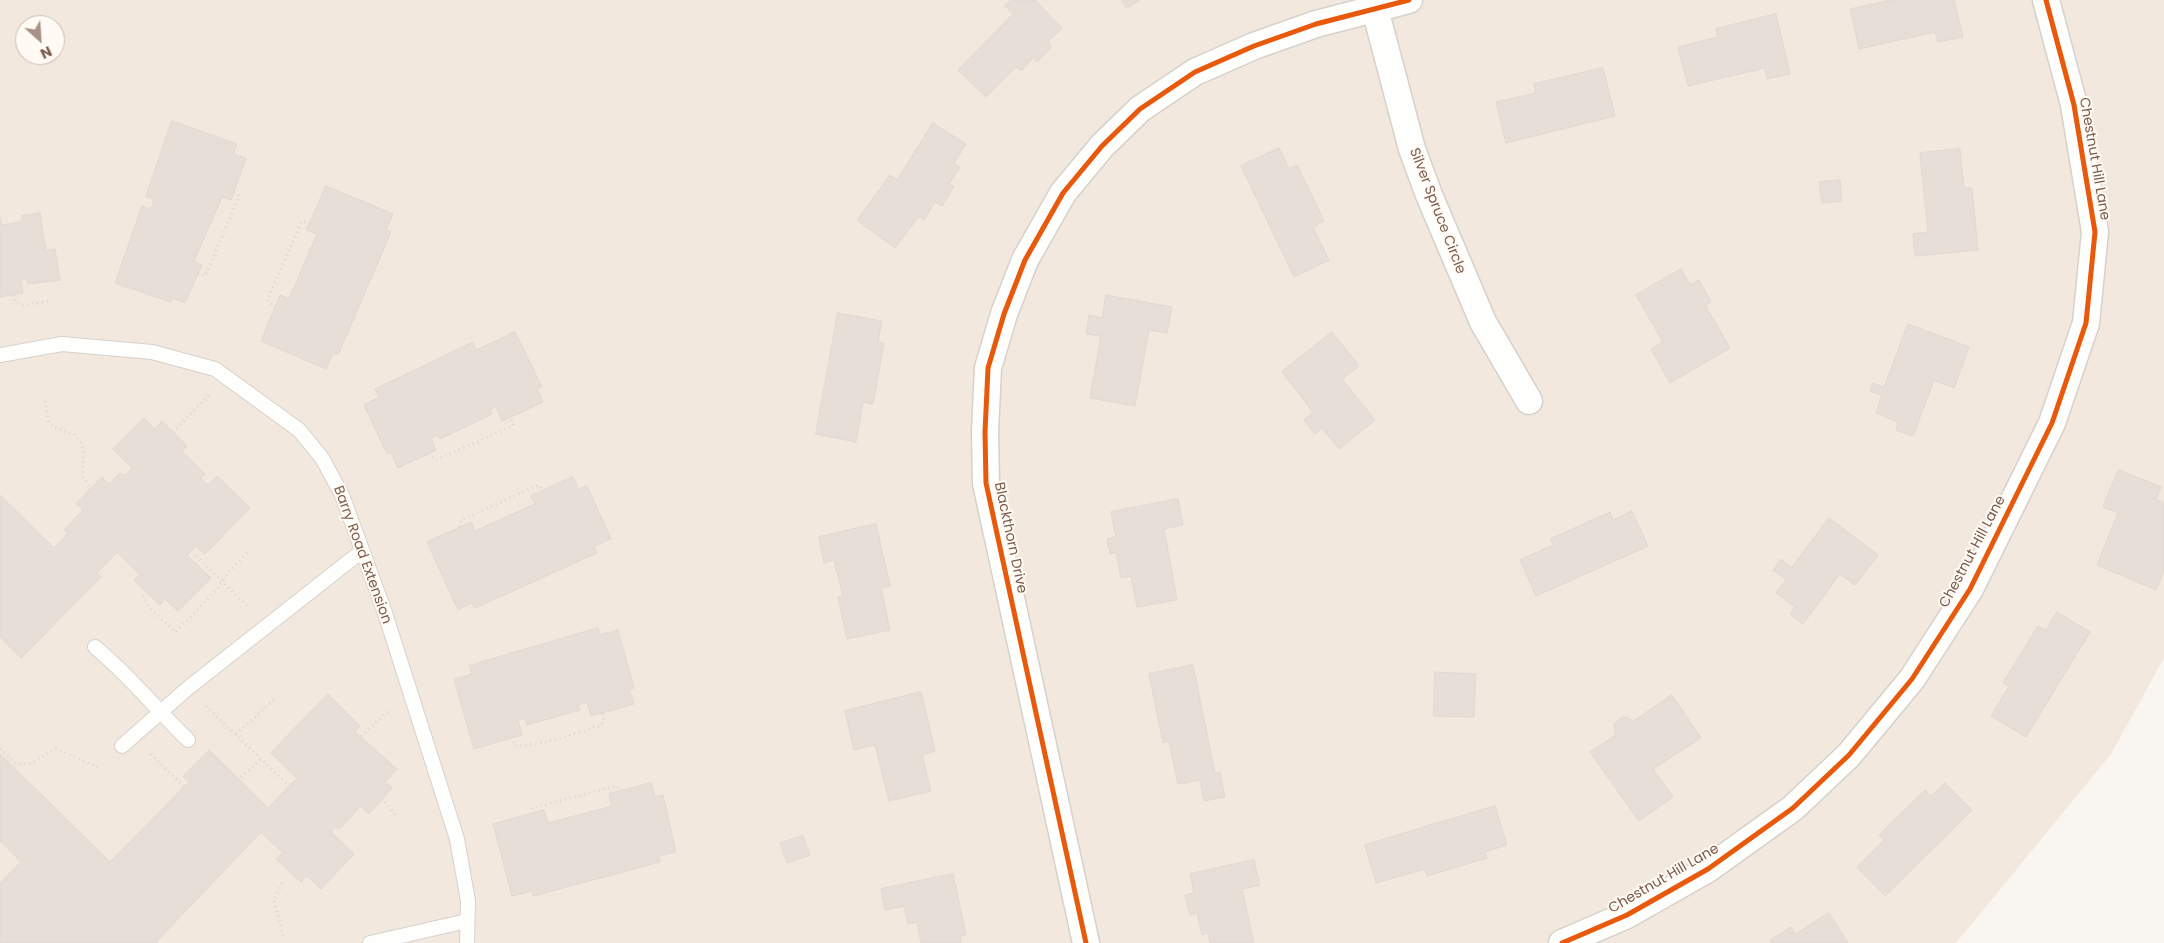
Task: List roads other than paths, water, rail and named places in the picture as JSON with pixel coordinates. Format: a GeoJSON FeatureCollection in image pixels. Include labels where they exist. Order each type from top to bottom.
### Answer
{"type":"FeatureCollection","features":[{"type":"Feature","properties":{"kind":"street","name":"Blackthorn Drive"},"geometry":{"type":"LineString","coordinates":[[1086,943],[986,483],[985,432],[988,368],[1002,323],[1025,260],[1062,193],[1102,146],[1140,109],[1195,72],[1254,46],[1316,24],[1409,0]]}},
{"type":"Feature","properties":{"kind":"street","name":"Chestnut Hill Lane"},"geometry":{"type":"LineString","coordinates":[[1562,943],[1627,915],[1708,869],[1793,808],[1849,755],[1912,680],[1970,589],[2052,423],[2086,323],[2095,232],[2074,105],[2046,0]]}},
{"type":"Feature","properties":{"kind":"street","name":"Silver Spruce Circle"},"geometry":{"type":"LineString","coordinates":[[1375,9],[1412,149],[1428,195],[1483,322],[1529,401]]}},
{"type":"Feature","properties":{"kind":"lane","name":"Barry Road Extension"},"geometry":{"type":"LineString","coordinates":[[0,355],[62,344],[152,352],[215,369],[299,430],[322,458],[342,495],[384,610],[457,839],[468,901],[467,943]]}},
{"type":"Feature","properties":{"kind":"lane"},"geometry":{"type":"LineString","coordinates":[[122,746],[188,688],[362,551]]}},
{"type":"Feature","properties":{"kind":"lane"},"geometry":{"type":"LineString","coordinates":[[95,647],[119,666],[188,740]]}},
{"type":"Feature","properties":{"kind":"lane"},"geometry":{"type":"LineString","coordinates":[[370,943],[467,921]]}}]}
